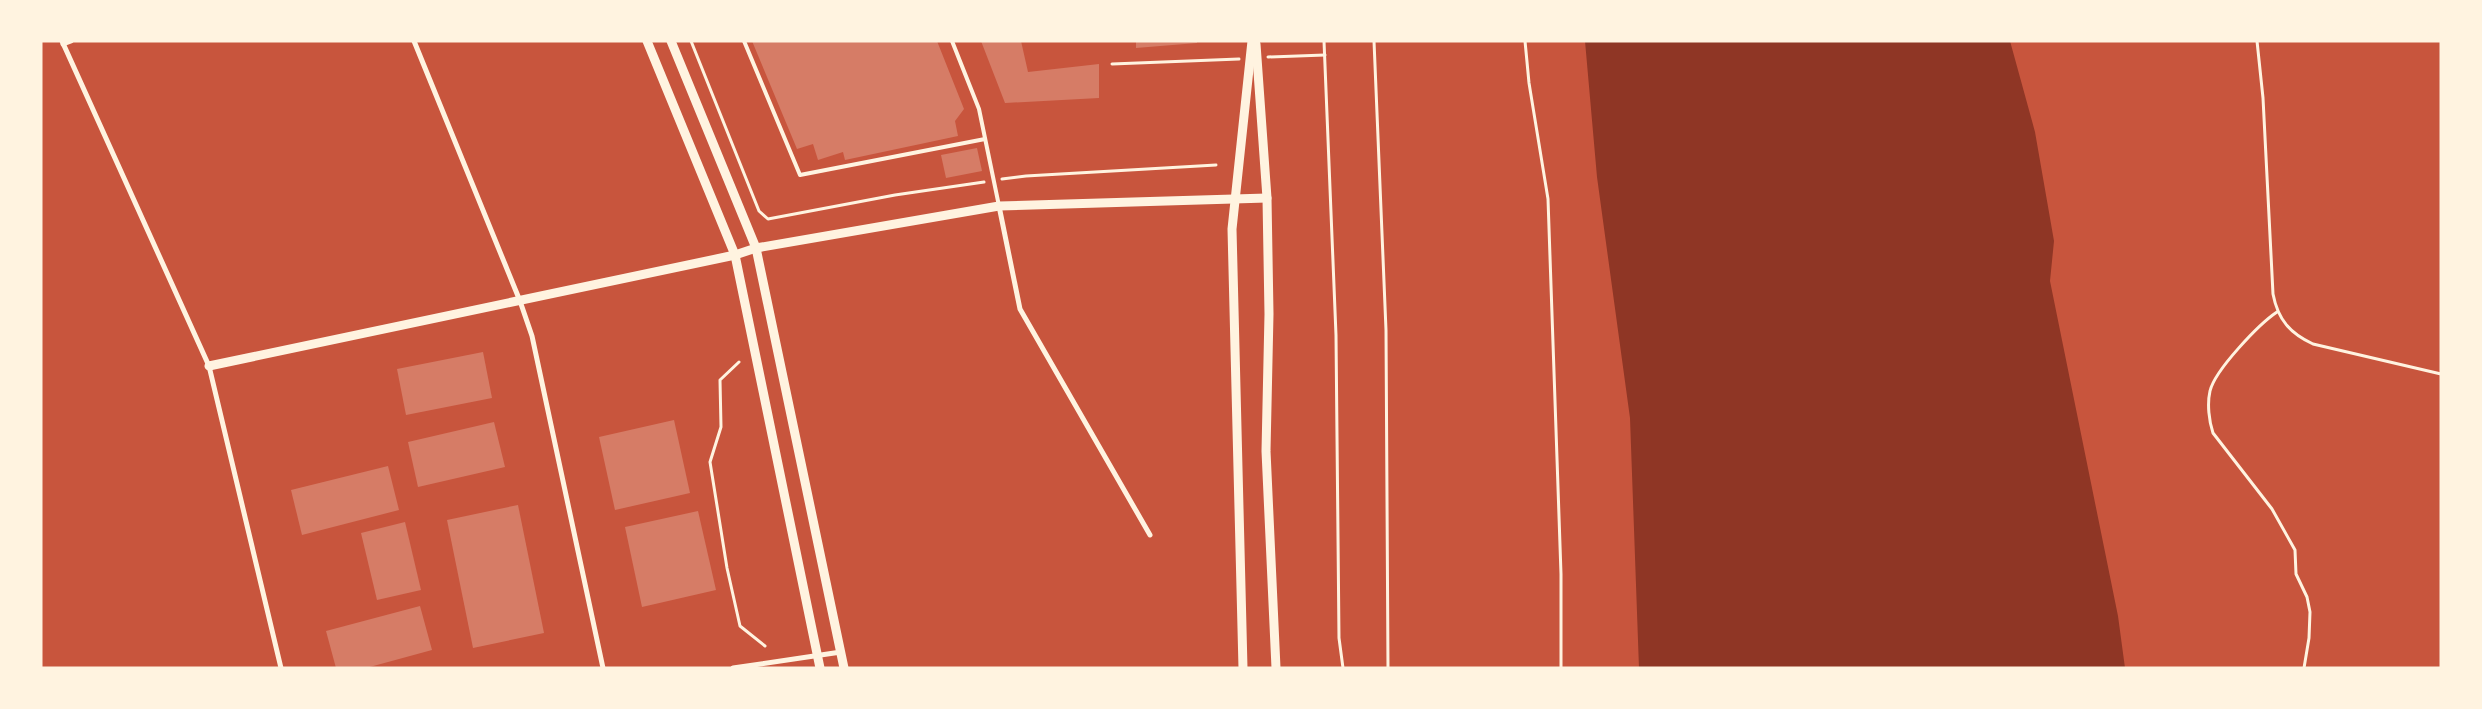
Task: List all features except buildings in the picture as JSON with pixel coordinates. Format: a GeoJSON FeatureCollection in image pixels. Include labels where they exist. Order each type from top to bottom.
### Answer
{"type":"FeatureCollection","features":[{"type":"Feature","properties":{"kind":"street"},"geometry":{"type":"LineString","coordinates":[[71,41],[63,43],[209,366],[281,668]]}},
{"type":"Feature","properties":{"kind":"street"},"geometry":{"type":"LineString","coordinates":[[414,41],[520,301],[532,336],[603,668]]}},
{"type":"Feature","properties":{"kind":"street"},"geometry":{"type":"LineString","coordinates":[[647,41],[735,255],[820,668]]}},
{"type":"Feature","properties":{"kind":"street"},"geometry":{"type":"LineString","coordinates":[[671,41],[756,248],[844,668]]}},
{"type":"Feature","properties":{"kind":"street"},"geometry":{"type":"LineString","coordinates":[[1243,668],[1232,229],[1252,41]]}},
{"type":"Feature","properties":{"kind":"street"},"geometry":{"type":"LineString","coordinates":[[1256,41],[1267,198],[1269,314],[1266,452],[1276,668]]}},
{"type":"Feature","properties":{"kind":"street"},"geometry":{"type":"LineString","coordinates":[[209,366],[735,255],[756,248],[999,206],[1236,197],[1267,198]]}},
{"type":"Feature","properties":{"kind":"street"},"geometry":{"type":"LineString","coordinates":[[999,206],[1020,309],[1150,535]]}},
{"type":"Feature","properties":{"kind":"street"},"geometry":{"type":"LineString","coordinates":[[734,668],[841,652]]}},
{"type":"Feature","properties":{"kind":"lane"},"geometry":{"type":"LineString","coordinates":[[744,41],[800,175],[985,139]]}},
{"type":"Feature","properties":{"kind":"lane"},"geometry":{"type":"LineString","coordinates":[[952,41],[979,109],[999,206]]}},
{"type":"Feature","properties":{"kind":"path"},"geometry":{"type":"LineString","coordinates":[[691,41],[759,211],[768,219],[895,195],[1026,176],[1216,165]]}},
{"type":"Feature","properties":{"kind":"path"},"geometry":{"type":"LineString","coordinates":[[1324,41],[1336,335],[1339,638],[1343,668]]}},
{"type":"Feature","properties":{"kind":"path"},"geometry":{"type":"LineString","coordinates":[[1374,41],[1386,330],[1388,668]]}},
{"type":"Feature","properties":{"kind":"path"},"geometry":{"type":"LineString","coordinates":[[1525,41],[1529,83],[1548,199],[1562,574],[1561,668]]}},
{"type":"Feature","properties":{"kind":"path"},"geometry":{"type":"LineString","coordinates":[[2257,41],[2263,98],[2273,294],[2276,312],[2288,327],[2301,338],[2313,344],[2441,374]]}},
{"type":"Feature","properties":{"kind":"path"},"geometry":{"type":"LineString","coordinates":[[1112,64],[1191,61]]}},
{"type":"Feature","properties":{"kind":"path"},"geometry":{"type":"LineString","coordinates":[[2276,312],[2263,321],[2220,372],[2210,391],[2210,423],[2213,434],[2272,509],[2296,550],[2296,574],[2307,597],[2310,612],[2310,638],[2304,668]]}},
{"type":"Feature","properties":{"kind":"path"},"geometry":{"type":"LineString","coordinates":[[739,362],[720,380],[721,427],[710,462],[727,568],[740,626],[765,646]]}},
{"type":"Feature","properties":{"kind":"shaded area"},"geometry":{"type":"Polygon","coordinates":[[[1585,41],[2010,41],[2035,132],[2054,241],[2050,281],[2118,616],[2125,668],[1639,668],[1630,418],[1597,177],[1585,41]]]}}]}
